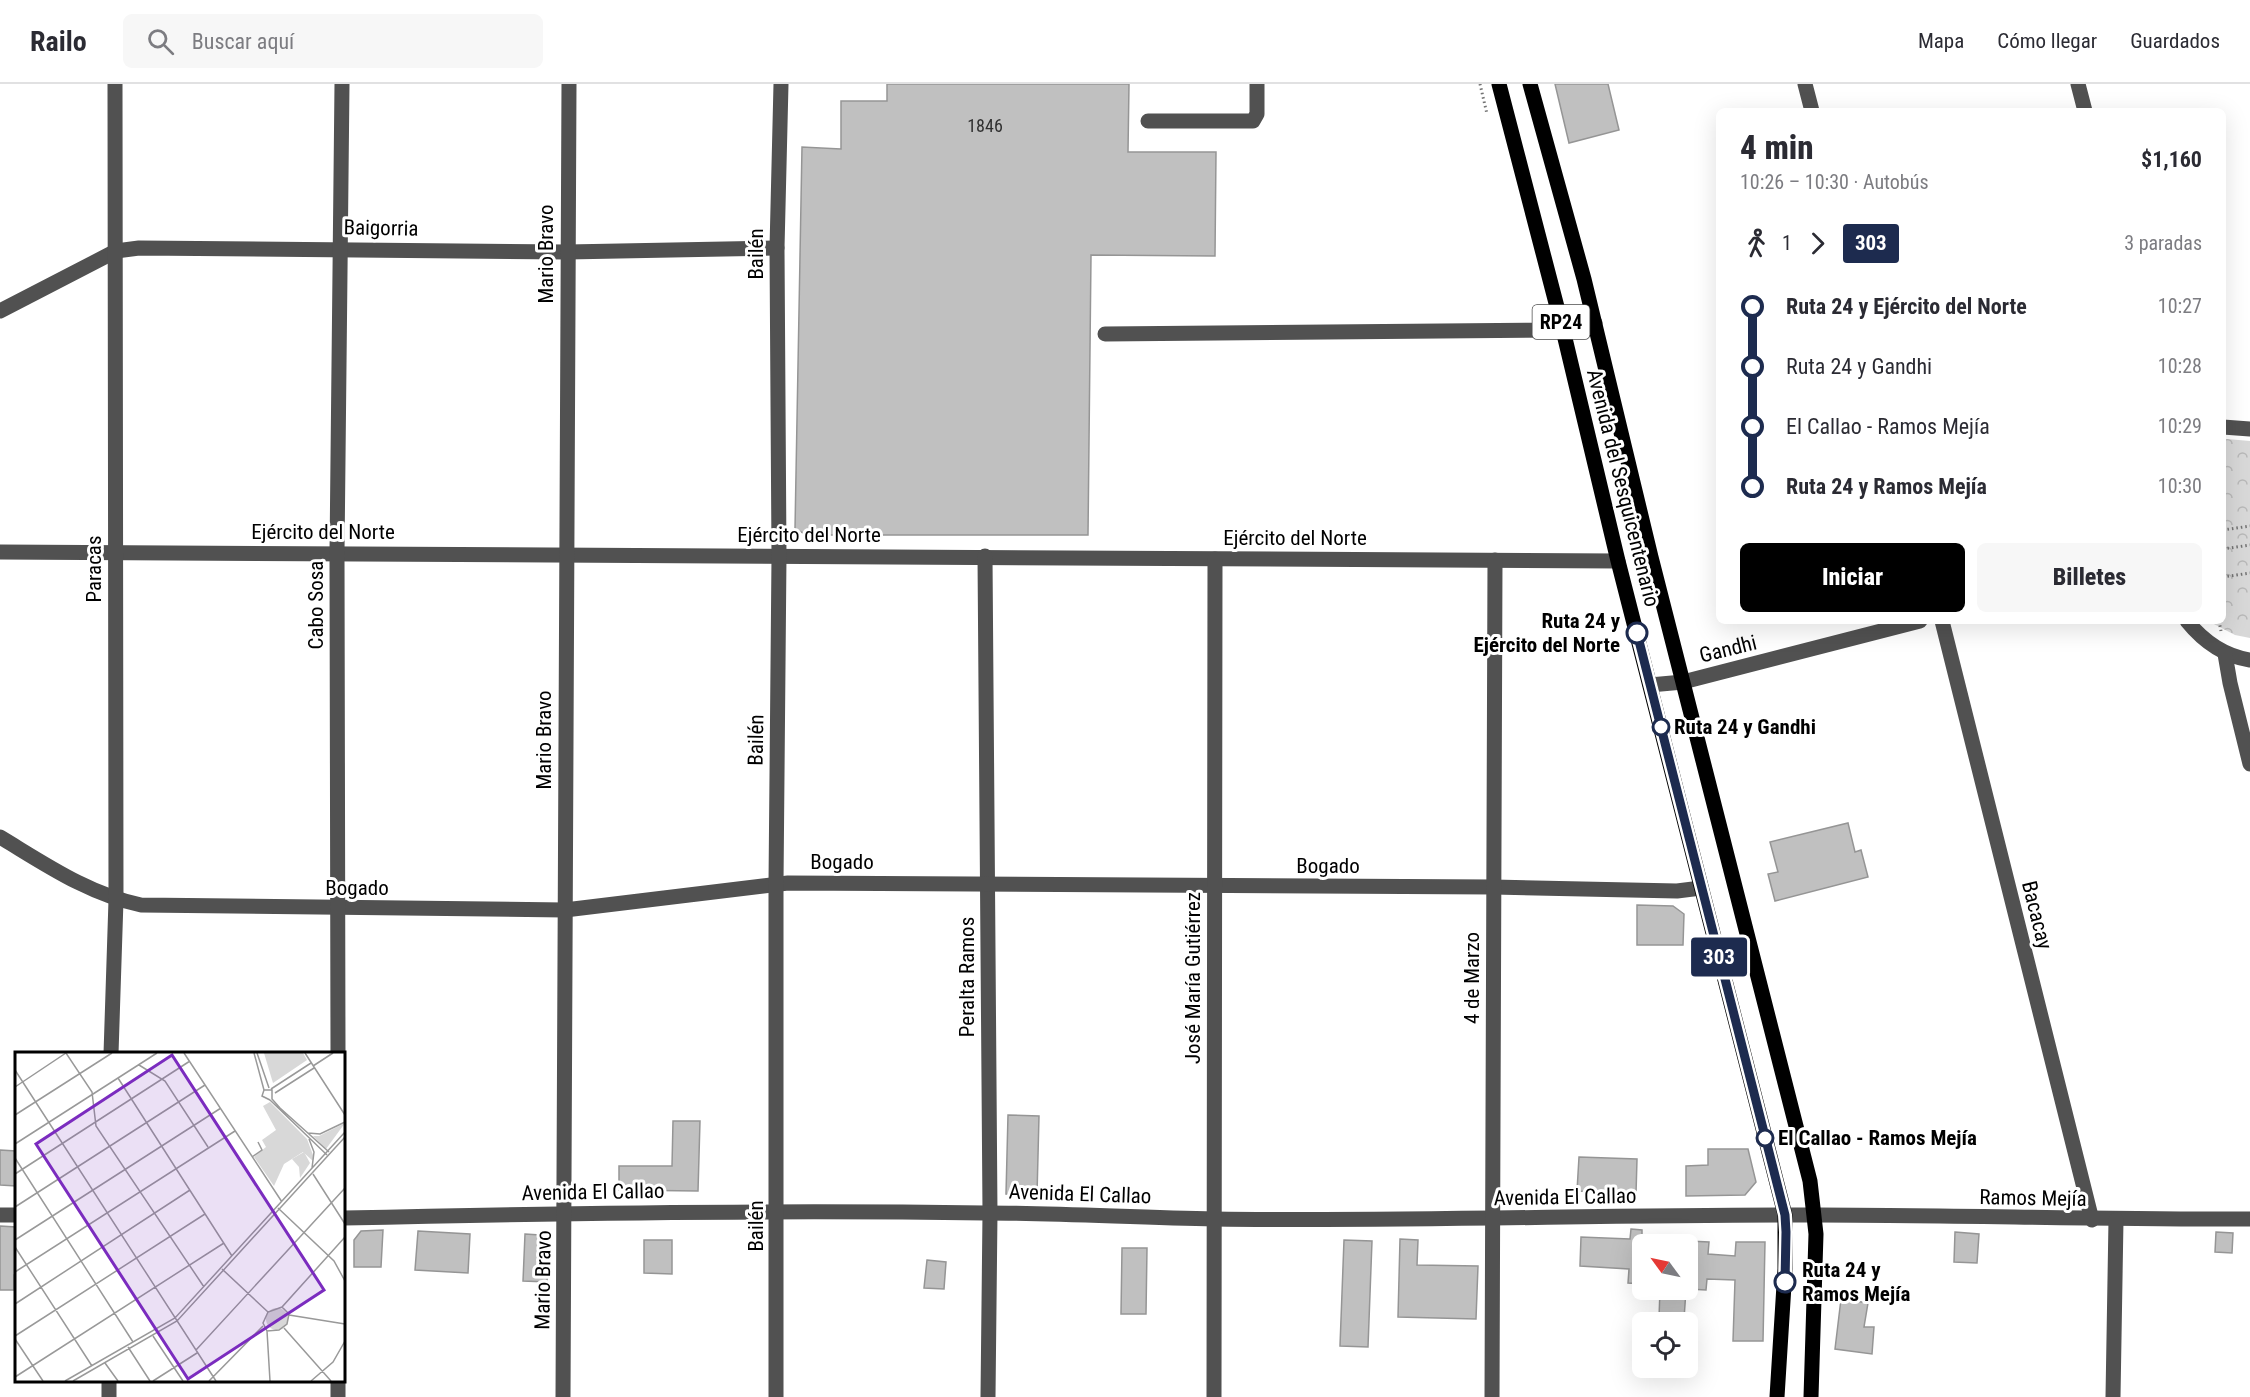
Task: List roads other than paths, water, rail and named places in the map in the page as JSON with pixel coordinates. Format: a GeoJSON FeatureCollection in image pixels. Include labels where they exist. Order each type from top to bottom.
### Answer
{"type":"FeatureCollection","features":[{"type":"Feature","properties":{"kind":"main road","name":"Avenida del Sesquicentenario"},"geometry":{"type":"LineString","coordinates":[[1499,84],[1785,1215],[1785,1269],[1777,1397]]}},
{"type":"Feature","properties":{"kind":"main road","name":"Avenida del Sesquicentenario"},"geometry":{"type":"LineString","coordinates":[[1530,84],[1595,323],[1683,682],[1810,1181],[1815,1215],[1815,1281],[1810,1397]]}},
{"type":"Feature","properties":{"kind":"street","name":"Paracas"},"geometry":{"type":"LineString","coordinates":[[111,1052],[116,900],[115,84]]}},
{"type":"Feature","properties":{"kind":"street","name":"Cabo Sosa"},"geometry":{"type":"LineString","coordinates":[[338,1052],[337,553],[342,84]]}},
{"type":"Feature","properties":{"kind":"street","name":"Mario Bravo"},"geometry":{"type":"LineString","coordinates":[[563,1397],[565,555],[569,84]]}},
{"type":"Feature","properties":{"kind":"street","name":"Bailén"},"geometry":{"type":"LineString","coordinates":[[776,1397],[776,884],[779,556],[777,248],[781,84]]}},
{"type":"Feature","properties":{"kind":"street"},"geometry":{"type":"LineString","coordinates":[[1148,121],[1253,121],[1257,114],[1257,84]]}},
{"type":"Feature","properties":{"kind":"street"},"geometry":{"type":"LineString","coordinates":[[1805,84],[1811,108]]}},
{"type":"Feature","properties":{"kind":"street"},"geometry":{"type":"LineString","coordinates":[[2078,84],[2084,108]]}},
{"type":"Feature","properties":{"kind":"street","name":"Baigorria"},"geometry":{"type":"LineString","coordinates":[[0,311],[116,251],[139,248],[339,248],[567,252],[777,248]]}},
{"type":"Feature","properties":{"kind":"street"},"geometry":{"type":"LineString","coordinates":[[1105,334],[1563,330],[1595,323]]}},
{"type":"Feature","properties":{"kind":"street"},"geometry":{"type":"LineString","coordinates":[[2226,427],[2250,429]]}},
{"type":"Feature","properties":{"kind":"street","name":"Ejército del Norte"},"geometry":{"type":"LineString","coordinates":[[0,552],[1618,561]]}},
{"type":"Feature","properties":{"kind":"street","name":"Peralta Ramos"},"geometry":{"type":"LineString","coordinates":[[985,556],[990,1213],[988,1397]]}},
{"type":"Feature","properties":{"kind":"street","name":"José María Gutiérrez"},"geometry":{"type":"LineString","coordinates":[[1214,1397],[1215,559]]}},
{"type":"Feature","properties":{"kind":"street","name":"4 de Marzo"},"geometry":{"type":"LineString","coordinates":[[1492,1397],[1495,560]]}},
{"type":"Feature","properties":{"kind":"street","name":"Gandhi"},"geometry":{"type":"LineString","coordinates":[[1650,685],[1683,682],[1908,624]]}},
{"type":"Feature","properties":{"kind":"street","name":"Bacacay"},"geometry":{"type":"LineString","coordinates":[[1943,624],[2092,1220]]}},
{"type":"Feature","properties":{"kind":"street"},"geometry":{"type":"LineString","coordinates":[[2190,624],[2206,641],[2225,654],[2250,660]]}},
{"type":"Feature","properties":{"kind":"street"},"geometry":{"type":"LineString","coordinates":[[2225,654],[2250,764]]}},
{"type":"Feature","properties":{"kind":"street","name":"Bogado"},"geometry":{"type":"LineString","coordinates":[[0,837],[78,883],[116,900],[141,905],[565,910],[776,884],[1493,887],[1677,891],[1701,888]]}},
{"type":"Feature","properties":{"kind":"street","name":"Avenida El Callao"},"geometry":{"type":"LineString","coordinates":[[345,1218],[564,1213],[777,1212],[990,1213],[1216,1219],[1493,1219],[1815,1215]]}},
{"type":"Feature","properties":{"kind":"street","name":"Ramos Mejía"},"geometry":{"type":"LineString","coordinates":[[1815,1215],[2092,1220],[2250,1219]]}},
{"type":"Feature","properties":{"kind":"street"},"geometry":{"type":"LineString","coordinates":[[2113,1397],[2116,1220]]}},
{"type":"Feature","properties":{"kind":"place","name":"Ruta 24 y Ejército del Norte"},"geometry":{"type":"Point","coordinates":[1637,633]}},
{"type":"Feature","properties":{"kind":"place","name":"Ruta 24 y Gandhi"},"geometry":{"type":"Point","coordinates":[1661,727]}},
{"type":"Feature","properties":{"kind":"place","name":"El Callao - Ramos Mejía"},"geometry":{"type":"Point","coordinates":[1765,1138]}},
{"type":"Feature","properties":{"kind":"place","name":"Ruta 24 y Ramos Mejía"},"geometry":{"type":"Point","coordinates":[1785,1282]}}]}
